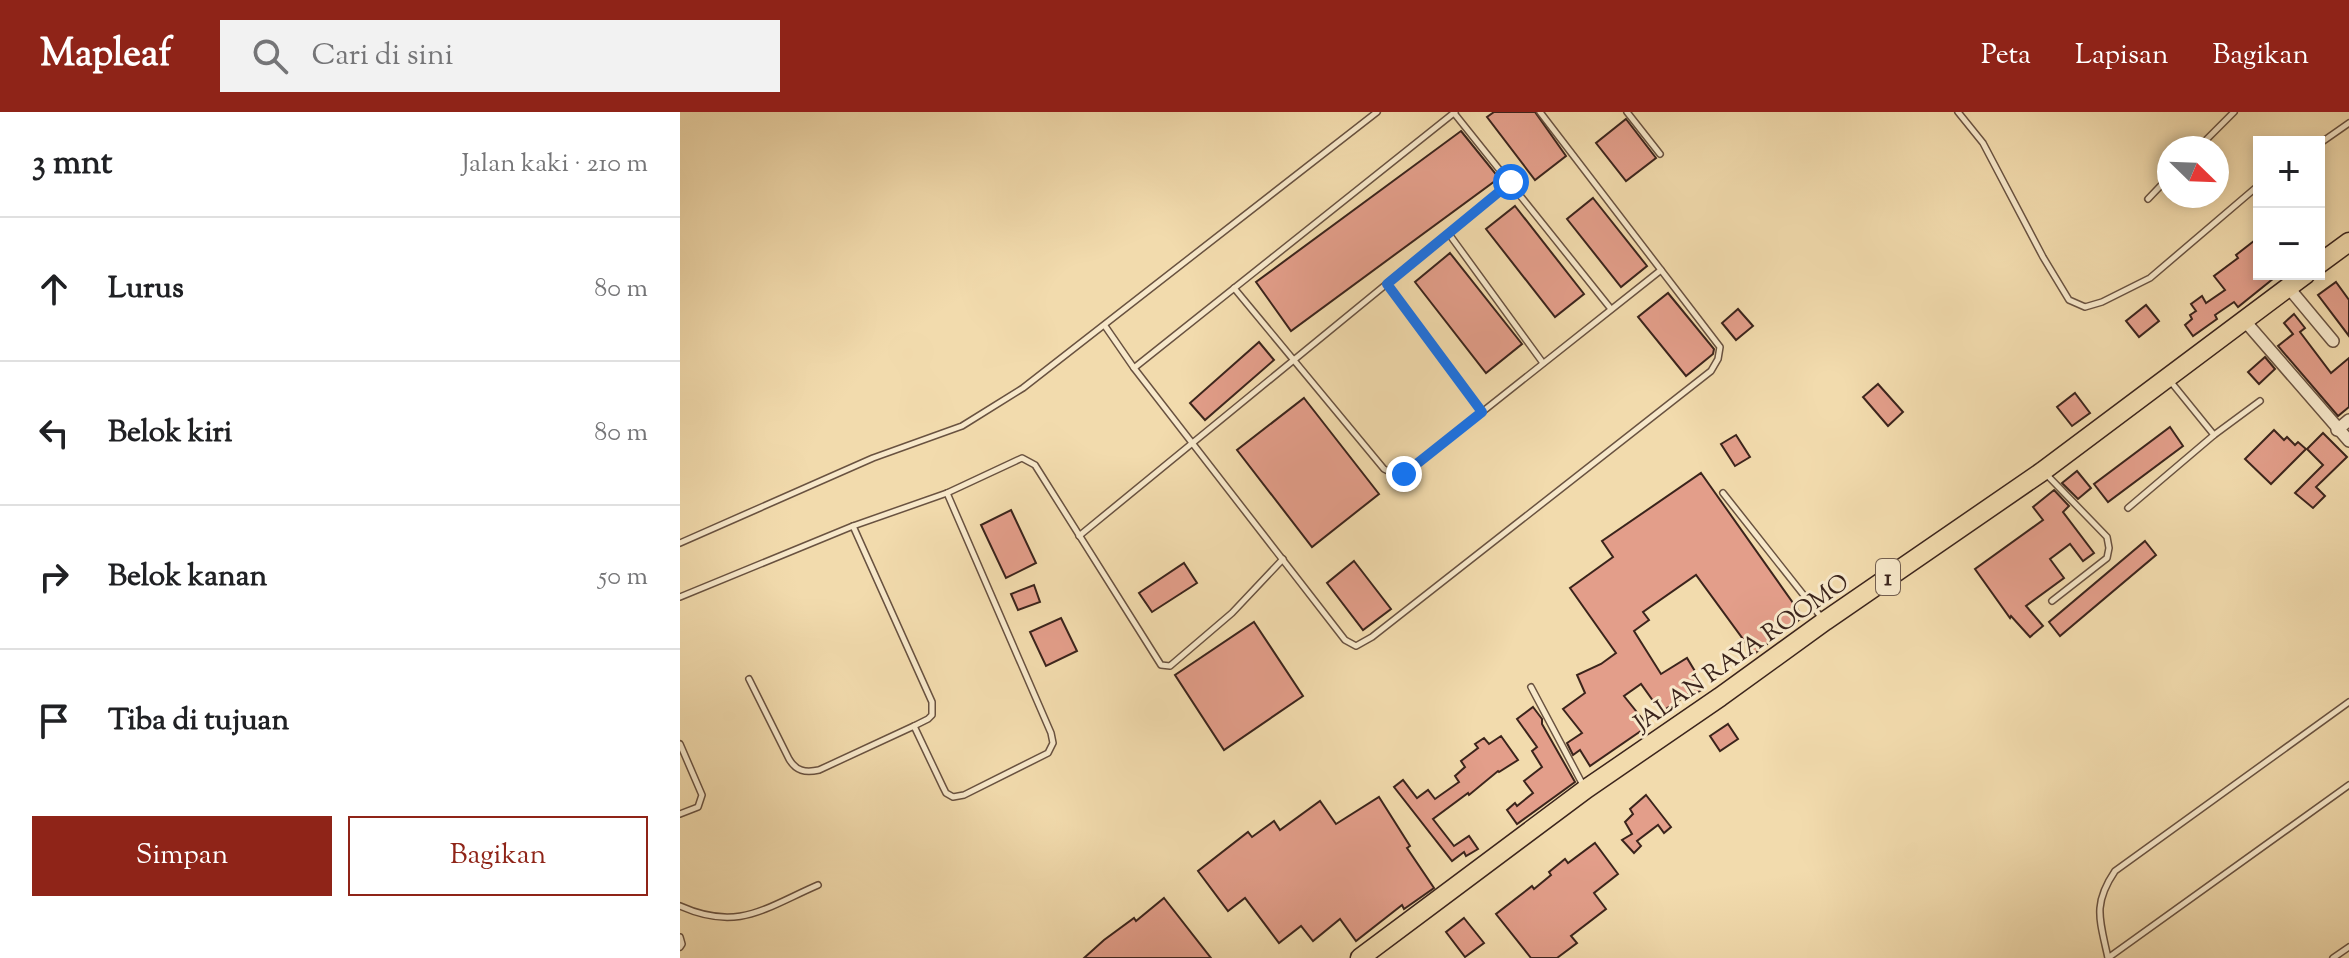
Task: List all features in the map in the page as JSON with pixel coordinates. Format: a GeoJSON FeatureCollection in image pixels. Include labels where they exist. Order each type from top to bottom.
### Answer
{"type":"FeatureCollection","features":[{"type":"Feature","properties":{"kind":"highway"},"geometry":{"type":"LineString","coordinates":[[2325,260],[2349,242]]}},
{"type":"Feature","properties":{"kind":"highway","name":"JALAN RAYA ROOMO"},"geometry":{"type":"LineString","coordinates":[[1360,958],[1586,789],[2043,471],[2298,280]]}},
{"type":"Feature","properties":{"kind":"street"},"geometry":{"type":"LineString","coordinates":[[2288,287],[2333,341]]}},
{"type":"Feature","properties":{"kind":"street"},"geometry":{"type":"LineString","coordinates":[[2244,320],[2349,441]]}},
{"type":"Feature","properties":{"kind":"street"},"geometry":{"type":"LineString","coordinates":[[2337,430],[2349,420]]}},
{"type":"Feature","properties":{"kind":"lane"},"geometry":{"type":"LineString","coordinates":[[680,543],[873,458],[962,426],[1023,388],[1105,326],[1377,112]]}},
{"type":"Feature","properties":{"kind":"lane"},"geometry":{"type":"LineString","coordinates":[[1105,326],[1134,368],[1345,640],[1356,646],[1372,637],[1711,371],[1718,359],[1720,347],[1540,112]]}},
{"type":"Feature","properties":{"kind":"lane"},"geometry":{"type":"LineString","coordinates":[[1627,112],[1660,154]]}},
{"type":"Feature","properties":{"kind":"lane"},"geometry":{"type":"LineString","coordinates":[[1958,112],[1983,143],[2069,300],[2085,307],[2150,278],[2253,190]]}},
{"type":"Feature","properties":{"kind":"lane"},"geometry":{"type":"LineString","coordinates":[[2210,136],[2234,112]]}},
{"type":"Feature","properties":{"kind":"lane"},"geometry":{"type":"LineString","coordinates":[[1134,368],[1454,113],[1612,309]]}},
{"type":"Feature","properties":{"kind":"lane"},"geometry":{"type":"LineString","coordinates":[[2325,140],[2349,123]]}},
{"type":"Feature","properties":{"kind":"lane"},"geometry":{"type":"LineString","coordinates":[[1079,536],[1511,182]]}},
{"type":"Feature","properties":{"kind":"lane"},"geometry":{"type":"LineString","coordinates":[[2148,199],[2157,190]]}},
{"type":"Feature","properties":{"kind":"lane"},"geometry":{"type":"LineString","coordinates":[[1449,234],[1543,363]]}},
{"type":"Feature","properties":{"kind":"lane"},"geometry":{"type":"LineString","coordinates":[[1234,288],[1384,469],[1394,474],[1404,474],[1661,270]]}},
{"type":"Feature","properties":{"kind":"lane"},"geometry":{"type":"LineString","coordinates":[[1387,284],[1482,412]]}},
{"type":"Feature","properties":{"kind":"lane"},"geometry":{"type":"LineString","coordinates":[[2167,378],[2214,435]]}},
{"type":"Feature","properties":{"kind":"lane"},"geometry":{"type":"LineString","coordinates":[[2128,508],[2214,435],[2260,401]]}},
{"type":"Feature","properties":{"kind":"lane"},"geometry":{"type":"LineString","coordinates":[[680,597],[853,526],[947,493],[1022,458],[1035,465],[1159,663],[1167,666],[1232,613],[1283,559]]}},
{"type":"Feature","properties":{"kind":"lane"},"geometry":{"type":"LineString","coordinates":[[2043,471],[2107,537],[2109,548],[2107,558],[2052,601]]}},
{"type":"Feature","properties":{"kind":"lane"},"geometry":{"type":"LineString","coordinates":[[914,726],[943,787],[953,797],[964,795],[1048,753],[1053,743],[947,493]]}},
{"type":"Feature","properties":{"kind":"lane"},"geometry":{"type":"LineString","coordinates":[[1723,493],[1825,621]]}},
{"type":"Feature","properties":{"kind":"lane"},"geometry":{"type":"LineString","coordinates":[[749,679],[789,759],[804,771],[819,770],[932,715],[932,702],[853,526]]}},
{"type":"Feature","properties":{"kind":"lane"},"geometry":{"type":"LineString","coordinates":[[1531,687],[1586,789]]}},
{"type":"Feature","properties":{"kind":"lane"},"geometry":{"type":"LineString","coordinates":[[2349,702],[2115,871],[2103,888],[2098,914],[2108,958],[2349,785]]}},
{"type":"Feature","properties":{"kind":"lane"},"geometry":{"type":"LineString","coordinates":[[680,744],[702,795],[698,807],[680,814]]}},
{"type":"Feature","properties":{"kind":"lane"},"geometry":{"type":"LineString","coordinates":[[680,906],[701,916],[727,919],[746,917],[818,885]]}},
{"type":"Feature","properties":{"kind":"lane"},"geometry":{"type":"LineString","coordinates":[[680,937],[680,947]]}},
{"type":"Feature","properties":{"kind":"lane"},"geometry":{"type":"LineString","coordinates":[[2333,958],[2349,947]]}},
{"type":"Feature","properties":{"kind":"building"},"geometry":{"type":"Polygon","coordinates":[[[1494,112],[1535,112],[1566,156],[1535,180],[1487,117],[1494,112]]]}},
{"type":"Feature","properties":{"kind":"building"},"geometry":{"type":"Polygon","coordinates":[[[1626,119],[1656,158],[1626,181],[1596,143],[1626,119]]]}},
{"type":"Feature","properties":{"kind":"building"},"geometry":{"type":"Polygon","coordinates":[[[1461,131],[1499,178],[1291,331],[1256,282],[1461,131]]]}},
{"type":"Feature","properties":{"kind":"building"},"geometry":{"type":"Polygon","coordinates":[[[1593,198],[1647,266],[1621,287],[1567,219],[1593,198]]]}},
{"type":"Feature","properties":{"kind":"building"},"geometry":{"type":"Polygon","coordinates":[[[1515,206],[1584,294],[1555,317],[1486,229],[1515,206]]]}},
{"type":"Feature","properties":{"kind":"building"},"geometry":{"type":"Polygon","coordinates":[[[2253,242],[2253,280],[2272,280],[2238,307],[2234,302],[2215,315],[2217,319],[2193,336],[2185,325],[2196,311],[2191,304],[2202,296],[2206,303],[2225,290],[2214,276],[2238,258],[2236,255],[2253,242]]]}},
{"type":"Feature","properties":{"kind":"building"},"geometry":{"type":"Polygon","coordinates":[[[1450,253],[1522,344],[1486,373],[1415,282],[1450,253]]]}},
{"type":"Feature","properties":{"kind":"building"},"geometry":{"type":"Polygon","coordinates":[[[2336,282],[2349,300],[2349,336],[2318,295],[2336,282]]]}},
{"type":"Feature","properties":{"kind":"building"},"geometry":{"type":"Polygon","coordinates":[[[1668,293],[1714,349],[1713,354],[1686,376],[1638,317],[1668,293]]]}},
{"type":"Feature","properties":{"kind":"building"},"geometry":{"type":"Polygon","coordinates":[[[2146,305],[2159,321],[2139,337],[2126,321],[2146,305]]]}},
{"type":"Feature","properties":{"kind":"building"},"geometry":{"type":"Polygon","coordinates":[[[1738,309],[1753,326],[1736,340],[1722,323],[1738,309]]]}},
{"type":"Feature","properties":{"kind":"building"},"geometry":{"type":"Polygon","coordinates":[[[2294,314],[2305,328],[2300,332],[2331,373],[2349,358],[2349,407],[2338,416],[2278,346],[2293,334],[2284,323],[2294,314]]]}},
{"type":"Feature","properties":{"kind":"building"},"geometry":{"type":"Polygon","coordinates":[[[1259,342],[1274,360],[1205,420],[1190,403],[1259,342]]]}},
{"type":"Feature","properties":{"kind":"building"},"geometry":{"type":"Polygon","coordinates":[[[2265,357],[2275,369],[2259,384],[2248,372],[2265,357]]]}},
{"type":"Feature","properties":{"kind":"building"},"geometry":{"type":"Polygon","coordinates":[[[1878,384],[1903,412],[1888,426],[1863,397],[1878,384]]]}},
{"type":"Feature","properties":{"kind":"building"},"geometry":{"type":"Polygon","coordinates":[[[2075,393],[2090,413],[2072,426],[2057,407],[2075,393]]]}},
{"type":"Feature","properties":{"kind":"building"},"geometry":{"type":"Polygon","coordinates":[[[1304,398],[1379,494],[1312,547],[1237,450],[1304,398]]]}},
{"type":"Feature","properties":{"kind":"building"},"geometry":{"type":"Polygon","coordinates":[[[2170,427],[2183,446],[2108,502],[2094,484],[2170,427]]]}},
{"type":"Feature","properties":{"kind":"building"},"geometry":{"type":"Polygon","coordinates":[[[2274,430],[2284,440],[2287,437],[2295,445],[2298,442],[2306,449],[2271,484],[2245,459],[2274,430]]]}},
{"type":"Feature","properties":{"kind":"building"},"geometry":{"type":"Polygon","coordinates":[[[2323,433],[2347,457],[2316,487],[2325,496],[2313,508],[2295,493],[2323,465],[2307,449],[2323,433]]]}},
{"type":"Feature","properties":{"kind":"building"},"geometry":{"type":"Polygon","coordinates":[[[1736,435],[1750,457],[1735,466],[1721,444],[1736,435]]]}},
{"type":"Feature","properties":{"kind":"building"},"geometry":{"type":"Polygon","coordinates":[[[2077,471],[2091,488],[2078,499],[2062,483],[2077,471]]]}},
{"type":"Feature","properties":{"kind":"building"},"geometry":{"type":"Polygon","coordinates":[[[1701,473],[1803,617],[1754,654],[1696,575],[1643,612],[1649,620],[1634,631],[1661,674],[1687,658],[1705,688],[1693,695],[1692,692],[1661,712],[1641,684],[1624,696],[1648,726],[1590,766],[1580,750],[1573,755],[1567,743],[1582,733],[1563,709],[1585,693],[1577,675],[1616,653],[1570,588],[1613,557],[1602,541],[1701,473]]]}},
{"type":"Feature","properties":{"kind":"building"},"geometry":{"type":"Polygon","coordinates":[[[2054,490],[2069,506],[2063,512],[2094,553],[2083,561],[2070,544],[2050,559],[2064,578],[2026,606],[2043,626],[2030,637],[2010,618],[1975,569],[2043,520],[2033,507],[2054,490]]]}},
{"type":"Feature","properties":{"kind":"building"},"geometry":{"type":"Polygon","coordinates":[[[1011,510],[1036,563],[1006,578],[981,525],[1011,510]]]}},
{"type":"Feature","properties":{"kind":"building"},"geometry":{"type":"Polygon","coordinates":[[[2145,541],[2156,555],[2060,636],[2049,622],[2145,541]]]}},
{"type":"Feature","properties":{"kind":"building"},"geometry":{"type":"Polygon","coordinates":[[[1354,561],[1391,609],[1363,630],[1327,583],[1354,561]]]}},
{"type":"Feature","properties":{"kind":"building"},"geometry":{"type":"Polygon","coordinates":[[[1184,563],[1197,583],[1152,612],[1139,593],[1184,563]]]}},
{"type":"Feature","properties":{"kind":"building"},"geometry":{"type":"Polygon","coordinates":[[[1034,585],[1040,602],[1018,610],[1011,594],[1034,585]]]}},
{"type":"Feature","properties":{"kind":"building"},"geometry":{"type":"Polygon","coordinates":[[[1061,618],[1077,651],[1046,666],[1030,632],[1061,618]]]}},
{"type":"Feature","properties":{"kind":"building"},"geometry":{"type":"Polygon","coordinates":[[[1254,622],[1303,696],[1224,750],[1175,675],[1254,622]]]}},
{"type":"Feature","properties":{"kind":"building"},"geometry":{"type":"Polygon","coordinates":[[[1533,707],[1575,782],[1517,824],[1507,810],[1533,793],[1524,781],[1542,767],[1532,751],[1537,747],[1517,719],[1533,707]]]}},
{"type":"Feature","properties":{"kind":"building"},"geometry":{"type":"Polygon","coordinates":[[[1728,724],[1738,739],[1720,751],[1710,736],[1728,724]]]}},
{"type":"Feature","properties":{"kind":"building"},"geometry":{"type":"Polygon","coordinates":[[[1501,736],[1518,760],[1433,819],[1454,846],[1469,836],[1478,849],[1466,856],[1464,852],[1452,861],[1394,787],[1403,780],[1417,798],[1428,790],[1435,799],[1459,782],[1455,776],[1465,767],[1461,761],[1478,748],[1475,744],[1484,738],[1489,744],[1501,736]]]}},
{"type":"Feature","properties":{"kind":"building"},"geometry":{"type":"Polygon","coordinates":[[[1646,795],[1671,827],[1664,833],[1658,825],[1637,841],[1641,846],[1634,853],[1622,840],[1632,834],[1625,822],[1633,814],[1630,809],[1646,795]]]}},
{"type":"Feature","properties":{"kind":"building"},"geometry":{"type":"Polygon","coordinates":[[[1379,797],[1410,846],[1407,848],[1434,888],[1404,909],[1402,905],[1356,941],[1340,919],[1313,941],[1301,926],[1279,943],[1245,898],[1228,911],[1198,871],[1248,832],[1252,837],[1274,821],[1280,830],[1320,801],[1336,824],[1379,797]]]}},
{"type":"Feature","properties":{"kind":"building"},"geometry":{"type":"Polygon","coordinates":[[[1595,843],[1618,874],[1594,893],[1606,909],[1571,936],[1577,943],[1557,958],[1531,958],[1496,914],[1532,886],[1534,889],[1565,859],[1568,863],[1595,843]]]}},
{"type":"Feature","properties":{"kind":"building"},"geometry":{"type":"Polygon","coordinates":[[[1164,898],[1211,958],[1084,958],[1104,940],[1134,918],[1136,921],[1164,898]]]}},
{"type":"Feature","properties":{"kind":"building"},"geometry":{"type":"Polygon","coordinates":[[[1464,918],[1484,943],[1465,957],[1446,932],[1464,918]]]}},
{"type":"Feature","properties":{"kind":"route"},"geometry":{"type":"LineString","coordinates":[[1404,474],[1482,412],[1387,284],[1511,182]]}}]}
